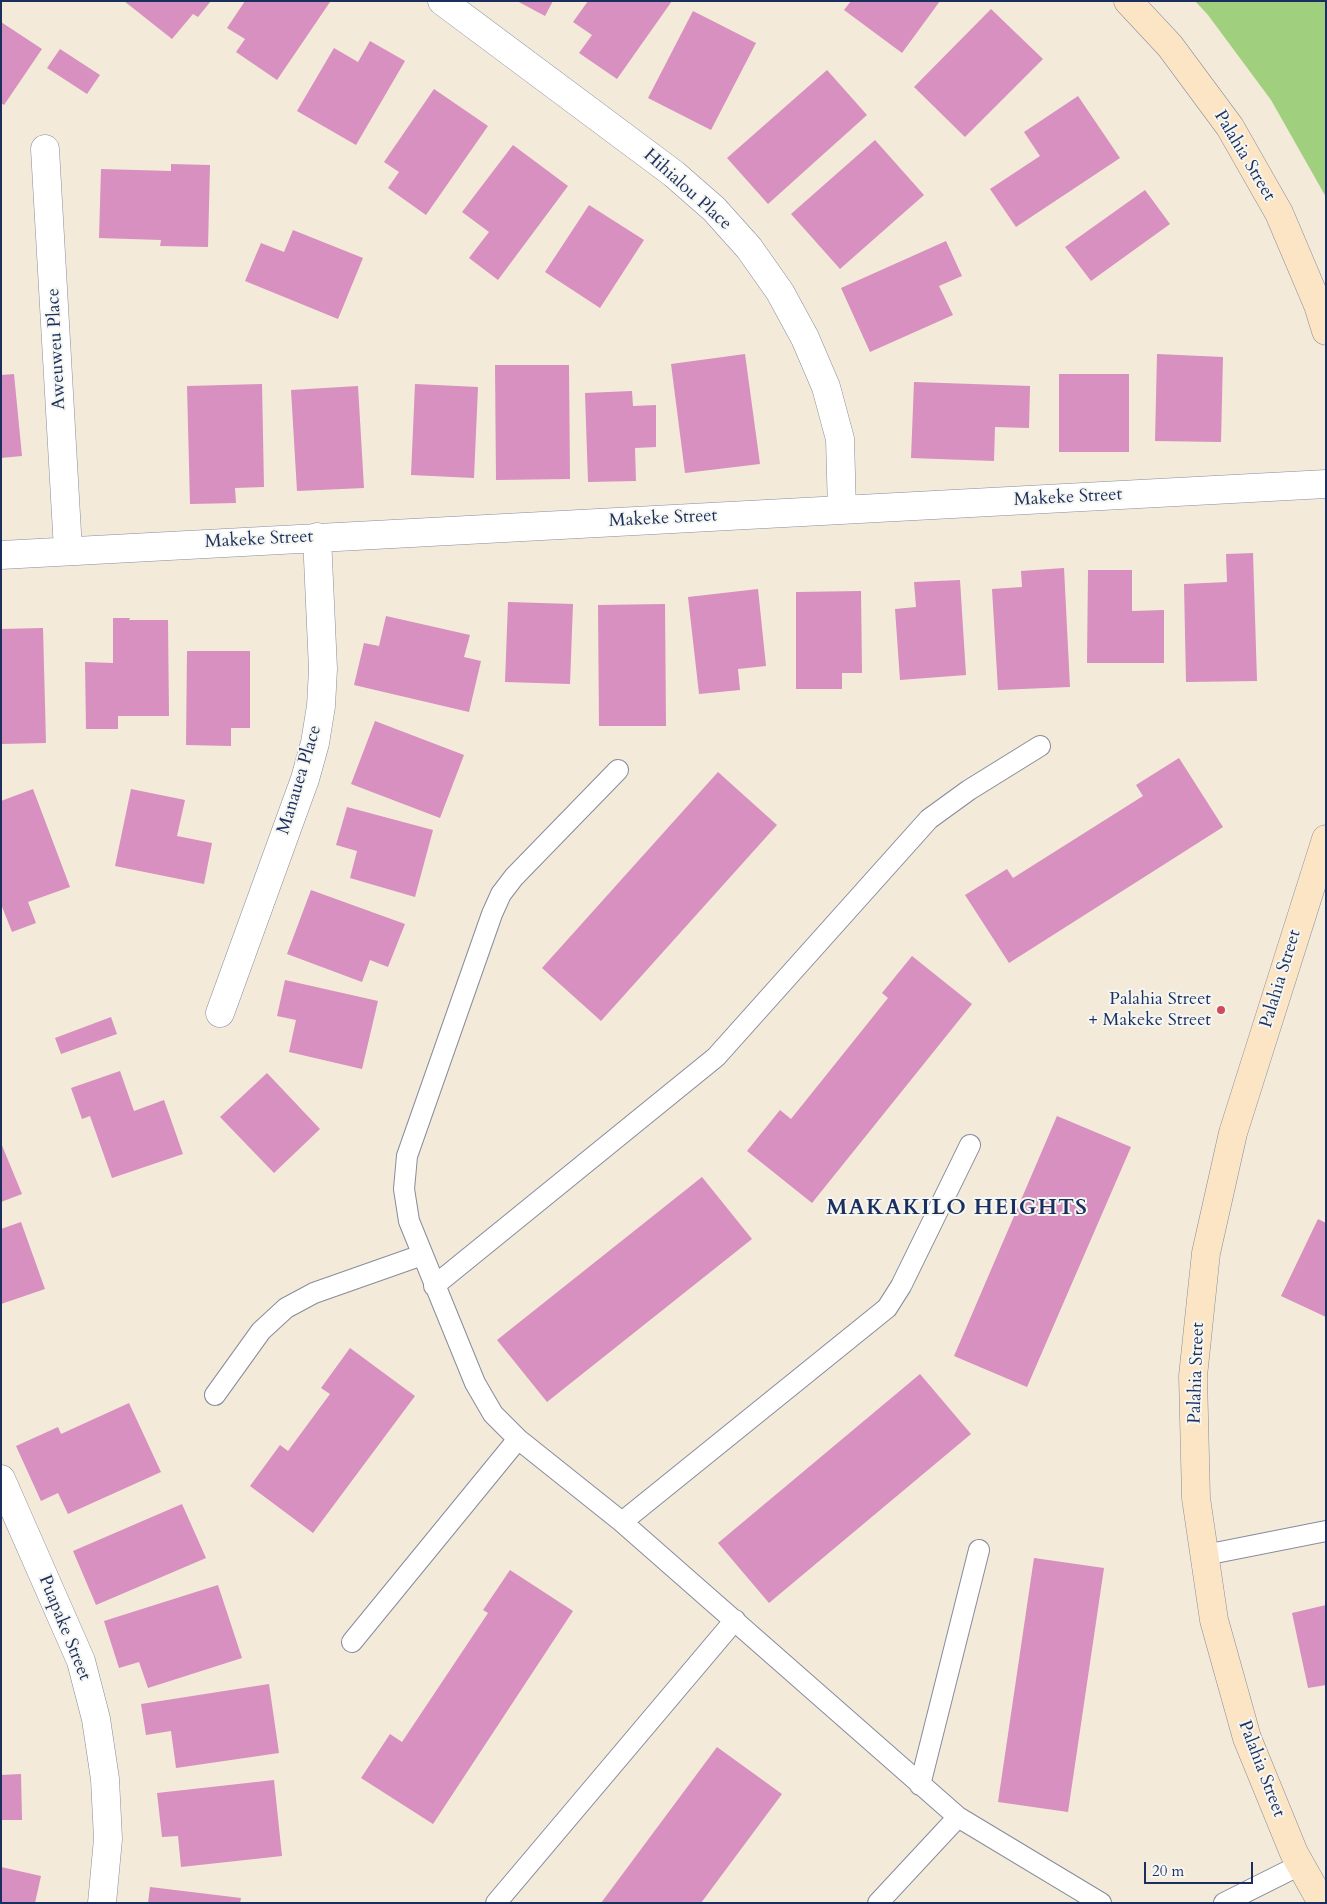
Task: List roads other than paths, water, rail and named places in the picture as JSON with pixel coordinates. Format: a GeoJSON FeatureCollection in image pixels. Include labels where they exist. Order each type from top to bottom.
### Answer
{"type":"FeatureCollection","features":[{"type":"Feature","properties":{"kind":"street","name":"Hihialou Place"},"geometry":{"type":"LineString","coordinates":[[442,1],[674,174],[714,209],[749,248],[780,292],[805,338],[826,388],[840,439],[842,510]]}},
{"type":"Feature","properties":{"kind":"street","name":"Palahia Street"},"geometry":{"type":"LineString","coordinates":[[1128,1],[1170,46],[1230,127],[1279,213],[1318,305],[1326,331]]}},
{"type":"Feature","properties":{"kind":"street","name":"Aweuweu Place"},"geometry":{"type":"LineString","coordinates":[[45,149],[68,550]]}},
{"type":"Feature","properties":{"kind":"street","name":"Makeke Street"},"geometry":{"type":"LineString","coordinates":[[1,555],[1326,484]]}},
{"type":"Feature","properties":{"kind":"street","name":"Manauea Place"},"geometry":{"type":"LineString","coordinates":[[220,1013],[305,779],[314,743],[321,706],[323,669],[317,537]]}},
{"type":"Feature","properties":{"kind":"street","name":"Palahia Street"},"geometry":{"type":"LineString","coordinates":[[1322,1903],[1300,1865],[1247,1738],[1214,1620],[1196,1498],[1194,1376],[1206,1254],[1233,1133],[1326,839]]}},
{"type":"Feature","properties":{"kind":"street","name":"Puapake Street"},"geometry":{"type":"LineString","coordinates":[[1,1479],[81,1661],[96,1719],[106,1779],[108,1839],[102,1903]]}},
{"type":"Feature","properties":{"kind":"lane"},"geometry":{"type":"LineString","coordinates":[[434,1286],[716,1058],[929,819],[969,790],[1040,746]]}},
{"type":"Feature","properties":{"kind":"lane"},"geometry":{"type":"LineString","coordinates":[[618,770],[507,885],[492,914],[407,1156],[404,1172],[406,1205],[411,1229],[434,1286],[484,1399],[493,1414],[518,1439],[622,1522],[920,1785],[958,1816],[1101,1903]]}},
{"type":"Feature","properties":{"kind":"lane"},"geometry":{"type":"LineString","coordinates":[[622,1522],[888,1308],[901,1286],[970,1145]]}},
{"type":"Feature","properties":{"kind":"lane"},"geometry":{"type":"LineString","coordinates":[[215,1395],[261,1331],[286,1308],[314,1293],[422,1255]]}},
{"type":"Feature","properties":{"kind":"lane"},"geometry":{"type":"LineString","coordinates":[[352,1642],[518,1439]]}},
{"type":"Feature","properties":{"kind":"lane"},"geometry":{"type":"LineString","coordinates":[[1205,1556],[1326,1531]]}},
{"type":"Feature","properties":{"kind":"lane"},"geometry":{"type":"LineString","coordinates":[[920,1785],[979,1550]]}},
{"type":"Feature","properties":{"kind":"lane"},"geometry":{"type":"LineString","coordinates":[[496,1903],[735,1620]]}},
{"type":"Feature","properties":{"kind":"lane"},"geometry":{"type":"LineString","coordinates":[[878,1903],[958,1816]]}},
{"type":"Feature","properties":{"kind":"lane"},"geometry":{"type":"LineString","coordinates":[[1224,1903],[1300,1865]]}},
{"type":"Feature","properties":{"kind":"place","name":"Palahia Street + Makeke Street"},"geometry":{"type":"Point","coordinates":[1221,1010]}},
{"type":"Feature","properties":{"kind":"district","name":"MAKAKILO HEIGHTS"},"geometry":{"type":"Point","coordinates":[957,1209]}}]}
